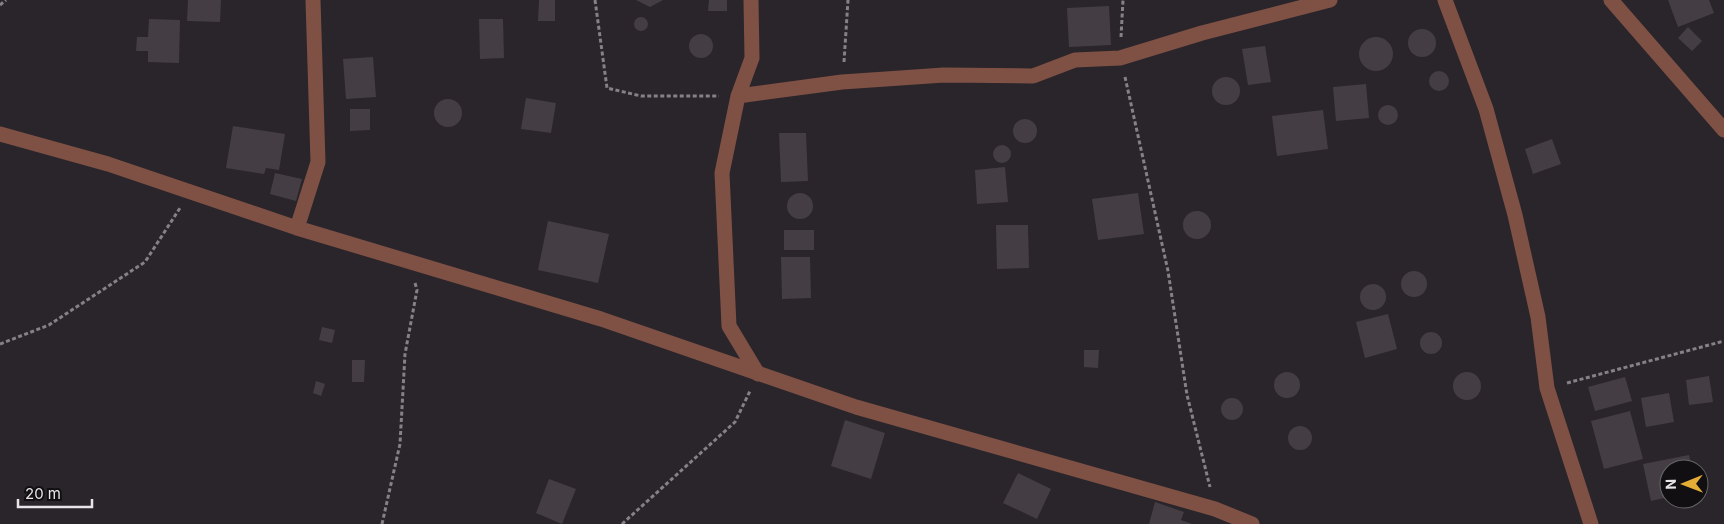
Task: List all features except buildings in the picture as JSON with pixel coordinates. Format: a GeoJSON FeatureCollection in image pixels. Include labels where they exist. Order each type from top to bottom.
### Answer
{"type":"FeatureCollection","features":[{"type":"Feature","properties":{"kind":"street"},"geometry":{"type":"LineString","coordinates":[[297,228],[318,162],[313,0]]}},
{"type":"Feature","properties":{"kind":"street"},"geometry":{"type":"LineString","coordinates":[[751,0],[752,58],[738,96],[722,173],[729,326],[758,374]]}},
{"type":"Feature","properties":{"kind":"street"},"geometry":{"type":"LineString","coordinates":[[738,96],[842,82],[944,75],[1032,76],[1075,60],[1120,58],[1330,0]]}},
{"type":"Feature","properties":{"kind":"street"},"geometry":{"type":"LineString","coordinates":[[1445,0],[1486,109],[1515,215],[1538,317],[1547,388],[1591,524]]}},
{"type":"Feature","properties":{"kind":"street"},"geometry":{"type":"LineString","coordinates":[[1611,0],[1724,130]]}},
{"type":"Feature","properties":{"kind":"street"},"geometry":{"type":"LineString","coordinates":[[0,134],[108,164],[297,228],[601,319],[758,374],[911,423],[1216,509],[1252,524]]}},
{"type":"Feature","properties":{"kind":"path"},"geometry":{"type":"LineString","coordinates":[[0,5],[6,0]]}},
{"type":"Feature","properties":{"kind":"path"},"geometry":{"type":"LineString","coordinates":[[595,0],[607,88],[642,96],[738,96]]}},
{"type":"Feature","properties":{"kind":"path"},"geometry":{"type":"LineString","coordinates":[[842,82],[848,0]]}},
{"type":"Feature","properties":{"kind":"path"},"geometry":{"type":"LineString","coordinates":[[1123,0],[1120,58],[1168,271],[1187,395],[1216,509]]}},
{"type":"Feature","properties":{"kind":"path"},"geometry":{"type":"LineString","coordinates":[[0,344],[49,325],[145,262],[191,191]]}},
{"type":"Feature","properties":{"kind":"path"},"geometry":{"type":"LineString","coordinates":[[382,524],[400,444],[405,354],[417,290],[409,261]]}},
{"type":"Feature","properties":{"kind":"path"},"geometry":{"type":"LineString","coordinates":[[1547,388],[1724,341]]}},
{"type":"Feature","properties":{"kind":"path"},"geometry":{"type":"LineString","coordinates":[[622,524],[735,422],[758,374]]}}]}
